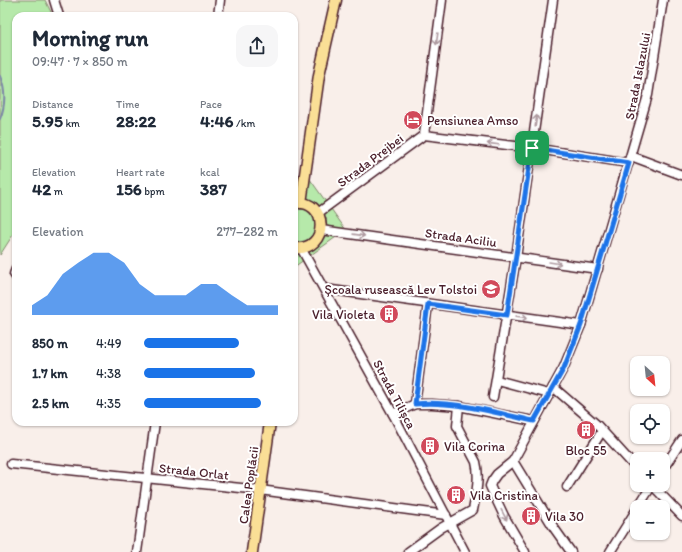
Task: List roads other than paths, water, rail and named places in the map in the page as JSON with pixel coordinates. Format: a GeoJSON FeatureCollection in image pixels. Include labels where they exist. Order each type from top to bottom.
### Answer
{"type":"FeatureCollection","features":[{"type":"Feature","properties":{"kind":"main road"},"geometry":{"type":"LineString","coordinates":[[298,248],[312,244],[318,238],[321,230],[321,221],[318,213],[309,205],[298,203],[319,75],[336,0]]}},
{"type":"Feature","properties":{"kind":"main road","name":"Calea Poplăcii"},"geometry":{"type":"LineString","coordinates":[[252,552],[269,426]]}},
{"type":"Feature","properties":{"kind":"street"},"geometry":{"type":"LineString","coordinates":[[54,0],[58,12]]}},
{"type":"Feature","properties":{"kind":"street"},"geometry":{"type":"LineString","coordinates":[[218,12],[220,0]]}},
{"type":"Feature","properties":{"kind":"street","name":"Strada Prejbei"},"geometry":{"type":"LineString","coordinates":[[318,213],[424,135],[442,0]]}},
{"type":"Feature","properties":{"kind":"street"},"geometry":{"type":"LineString","coordinates":[[494,397],[553,0]]}},
{"type":"Feature","properties":{"kind":"street","name":"Strada Islazului"},"geometry":{"type":"LineString","coordinates":[[526,552],[504,516],[490,486],[497,474],[513,461],[564,368],[581,325],[648,95],[663,0]]}},
{"type":"Feature","properties":{"kind":"street"},"geometry":{"type":"LineString","coordinates":[[424,135],[630,159],[682,175]]}},
{"type":"Feature","properties":{"kind":"street","name":"Strada Aciliu"},"geometry":{"type":"LineString","coordinates":[[321,230],[598,269]]}},
{"type":"Feature","properties":{"kind":"street","name":"Strada Tilișca"},"geometry":{"type":"LineString","coordinates":[[298,249],[325,289],[393,414],[465,552]]}},
{"type":"Feature","properties":{"kind":"street"},"geometry":{"type":"LineString","coordinates":[[325,289],[581,325]]}},
{"type":"Feature","properties":{"kind":"street"},"geometry":{"type":"LineString","coordinates":[[415,404],[428,304]]}},
{"type":"Feature","properties":{"kind":"street"},"geometry":{"type":"LineString","coordinates":[[497,380],[551,390],[602,431],[630,461]]}},
{"type":"Feature","properties":{"kind":"street"},"geometry":{"type":"LineString","coordinates":[[393,414],[415,404],[432,404],[459,406],[534,421]]}},
{"type":"Feature","properties":{"kind":"street"},"geometry":{"type":"LineString","coordinates":[[408,552],[441,528],[473,510],[478,472],[476,462],[457,426],[459,406]]}},
{"type":"Feature","properties":{"kind":"street"},"geometry":{"type":"LineString","coordinates":[[137,552],[154,426]]}},
{"type":"Feature","properties":{"kind":"street"},"geometry":{"type":"LineString","coordinates":[[567,487],[602,431]]}},
{"type":"Feature","properties":{"kind":"street"},"geometry":{"type":"LineString","coordinates":[[670,458],[682,440]]}},
{"type":"Feature","properties":{"kind":"street"},"geometry":{"type":"LineString","coordinates":[[513,461],[570,552]]}},
{"type":"Feature","properties":{"kind":"street","name":"Strada Orlat"},"geometry":{"type":"LineString","coordinates":[[11,464],[260,490],[446,515]]}},
{"type":"Feature","properties":{"kind":"street"},"geometry":{"type":"LineString","coordinates":[[659,492],[682,516]]}},
{"type":"Feature","properties":{"kind":"street"},"geometry":{"type":"LineString","coordinates":[[610,552],[630,521]]}},
{"type":"Feature","properties":{"kind":"waterway"},"geometry":{"type":"LineString","coordinates":[[0,76],[4,98],[0,119]]}},
{"type":"Feature","properties":{"kind":"place","name":"Pensiunea Amso"},"geometry":{"type":"Point","coordinates":[413,120]}},
{"type":"Feature","properties":{"kind":"place","name":"Școala rusească Lev Tolstoi"},"geometry":{"type":"Point","coordinates":[491,289]}},
{"type":"Feature","properties":{"kind":"place","name":"Vila Violeta"},"geometry":{"type":"Point","coordinates":[389,314]}},
{"type":"Feature","properties":{"kind":"place","name":"Bloc 55"},"geometry":{"type":"Point","coordinates":[586,430]}},
{"type":"Feature","properties":{"kind":"place","name":"Vila Corina"},"geometry":{"type":"Point","coordinates":[430,446]}},
{"type":"Feature","properties":{"kind":"place","name":"Vila Cristina"},"geometry":{"type":"Point","coordinates":[456,495]}},
{"type":"Feature","properties":{"kind":"place","name":"Vila 30"},"geometry":{"type":"Point","coordinates":[531,516]}}]}
